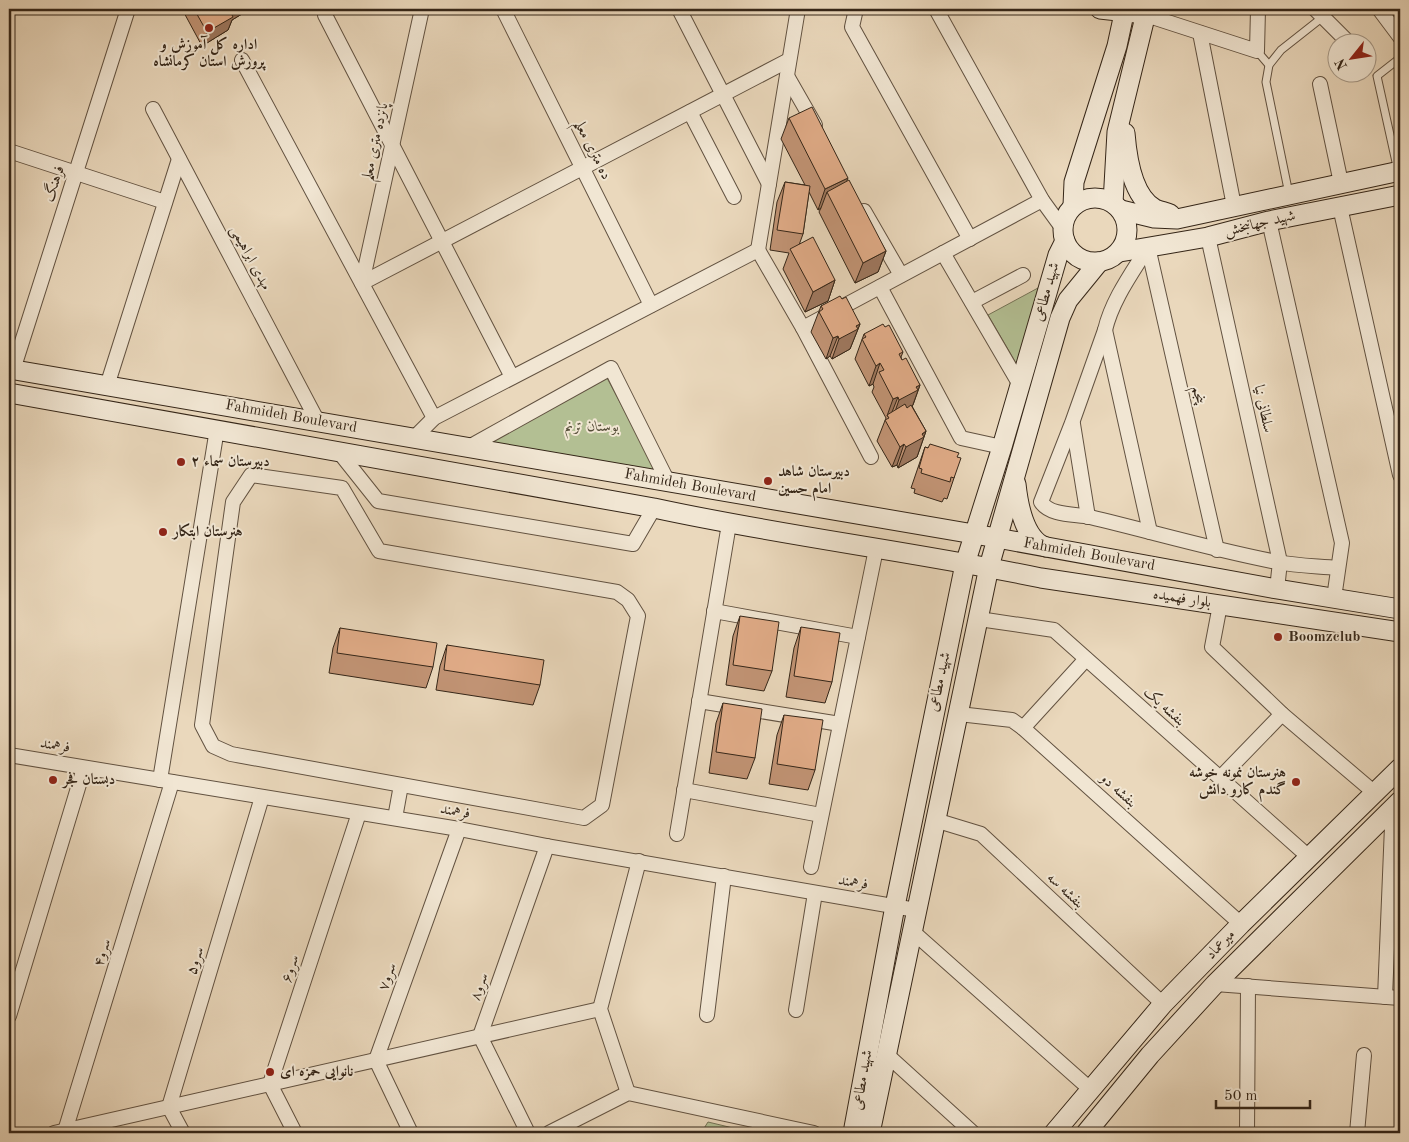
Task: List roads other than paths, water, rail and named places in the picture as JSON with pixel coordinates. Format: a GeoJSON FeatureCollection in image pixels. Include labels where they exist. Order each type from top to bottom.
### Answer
{"type":"FeatureCollection","features":[{"type":"Feature","properties":{"kind":"street","name":"فرهنگ"},"geometry":{"type":"LineString","coordinates":[[11,369],[76,174],[128,9]]}},
{"type":"Feature","properties":{"kind":"street","name":"پانزده متری معلم"},"geometry":{"type":"LineString","coordinates":[[362,283],[422,9]]}},
{"type":"Feature","properties":{"kind":"street","name":"ده متری معلم"},"geometry":{"type":"LineString","coordinates":[[503,9],[651,305]]}},
{"type":"Feature","properties":{"kind":"street"},"geometry":{"type":"LineString","coordinates":[[679,9],[769,184]]}},
{"type":"Feature","properties":{"kind":"street"},"geometry":{"type":"LineString","coordinates":[[798,9],[758,250],[803,328],[871,457]]}},
{"type":"Feature","properties":{"kind":"street"},"geometry":{"type":"LineString","coordinates":[[856,9],[852,28],[970,239]]}},
{"type":"Feature","properties":{"kind":"street"},"geometry":{"type":"LineString","coordinates":[[936,9],[1042,200],[1064,235],[1068,248],[1074,255],[1082,260],[1099,262],[1114,257],[1120,252],[1126,242],[1127,220],[1117,206],[1103,198],[1092,197],[1082,200],[1073,206],[1064,221],[1064,235]]}},
{"type":"Feature","properties":{"kind":"street"},"geometry":{"type":"LineString","coordinates":[[1100,9],[1146,12],[1257,52],[1258,9]]}},
{"type":"Feature","properties":{"kind":"street"},"geometry":{"type":"LineString","coordinates":[[1379,9],[1400,37]]}},
{"type":"Feature","properties":{"kind":"street"},"geometry":{"type":"LineString","coordinates":[[1073,206],[1074,182],[1117,46],[1125,10]]}},
{"type":"Feature","properties":{"kind":"street"},"geometry":{"type":"LineString","coordinates":[[1117,206],[1116,142],[1146,12]]}},
{"type":"Feature","properties":{"kind":"street"},"geometry":{"type":"LineString","coordinates":[[1324,12],[1340,32]]}},
{"type":"Feature","properties":{"kind":"street"},"geometry":{"type":"LineString","coordinates":[[325,15],[512,377]]}},
{"type":"Feature","properties":{"kind":"street"},"geometry":{"type":"LineString","coordinates":[[1200,32],[1234,206]]}},
{"type":"Feature","properties":{"kind":"street"},"geometry":{"type":"LineString","coordinates":[[242,60],[434,418]]}},
{"type":"Feature","properties":{"kind":"street"},"geometry":{"type":"LineString","coordinates":[[362,283],[789,60]]}},
{"type":"Feature","properties":{"kind":"street"},"geometry":{"type":"LineString","coordinates":[[787,76],[820,134]]}},
{"type":"Feature","properties":{"kind":"street"},"geometry":{"type":"LineString","coordinates":[[1320,84],[1341,183]]}},
{"type":"Feature","properties":{"kind":"street"},"geometry":{"type":"LineString","coordinates":[[1124,102],[1127,152],[1131,170],[1140,192],[1145,200],[1156,209],[1175,216],[1191,217]]}},
{"type":"Feature","properties":{"kind":"street","name":"مهدی ابراهیمی"},"geometry":{"type":"LineString","coordinates":[[153,109],[318,422]]}},
{"type":"Feature","properties":{"kind":"street"},"geometry":{"type":"LineString","coordinates":[[690,112],[734,197]]}},
{"type":"Feature","properties":{"kind":"street"},"geometry":{"type":"LineString","coordinates":[[9,151],[165,202]]}},
{"type":"Feature","properties":{"kind":"street"},"geometry":{"type":"LineString","coordinates":[[108,386],[179,159]]}},
{"type":"Feature","properties":{"kind":"street","name":"شهید جهانبخش"},"geometry":{"type":"LineString","coordinates":[[1117,206],[1154,218],[1178,219],[1399,171]]}},
{"type":"Feature","properties":{"kind":"street","name":"شهید جهانبخش"},"geometry":{"type":"LineString","coordinates":[[1120,252],[1208,237],[1270,221],[1400,195]]}},
{"type":"Feature","properties":{"kind":"street"},"geometry":{"type":"LineString","coordinates":[[858,200],[901,276]]}},
{"type":"Feature","properties":{"kind":"street"},"geometry":{"type":"LineString","coordinates":[[803,328],[1042,200]]}},
{"type":"Feature","properties":{"kind":"street"},"geometry":{"type":"LineString","coordinates":[[1340,207],[1400,475]]}},
{"type":"Feature","properties":{"kind":"street"},"geometry":{"type":"LineString","coordinates":[[1270,221],[1342,543],[1334,598]]}},
{"type":"Feature","properties":{"kind":"street","name":"شهید مطاعی"},"geometry":{"type":"LineString","coordinates":[[853,1133],[894,906],[965,564],[1002,447],[1064,235]]}},
{"type":"Feature","properties":{"kind":"street","name":"سلطانی نیا"},"geometry":{"type":"LineString","coordinates":[[1208,237],[1280,562],[1276,589]]}},
{"type":"Feature","properties":{"kind":"street"},"geometry":{"type":"LineString","coordinates":[[1148,247],[1108,316],[1105,330],[1072,423],[1041,502],[1044,508],[1150,532],[1217,550],[1280,562],[1338,568]]}},
{"type":"Feature","properties":{"kind":"street","name":"پنجم"},"geometry":{"type":"LineString","coordinates":[[1148,247],[1217,550]]}},
{"type":"Feature","properties":{"kind":"street"},"geometry":{"type":"LineString","coordinates":[[414,438],[434,418],[758,250]]}},
{"type":"Feature","properties":{"kind":"street"},"geometry":{"type":"LineString","coordinates":[[943,253],[1020,385]]}},
{"type":"Feature","properties":{"kind":"street","name":"شهید مطاعی"},"geometry":{"type":"LineString","coordinates":[[874,1131],[886,1054],[989,567],[1060,318],[1068,300],[1099,262]]}},
{"type":"Feature","properties":{"kind":"street"},"geometry":{"type":"LineString","coordinates":[[972,302],[1023,275]]}},
{"type":"Feature","properties":{"kind":"street"},"geometry":{"type":"LineString","coordinates":[[880,287],[961,438],[1002,447]]}},
{"type":"Feature","properties":{"kind":"street"},"geometry":{"type":"LineString","coordinates":[[1105,330],[1150,532]]}},
{"type":"Feature","properties":{"kind":"street"},"geometry":{"type":"LineString","coordinates":[[467,448],[610,368],[668,482]]}},
{"type":"Feature","properties":{"kind":"street","name":"Fahmideh Boulevard"},"geometry":{"type":"LineString","coordinates":[[11,369],[1400,609]]}},
{"type":"Feature","properties":{"kind":"street","name":"Fahmideh Boulevard"},"geometry":{"type":"LineString","coordinates":[[9,394],[217,429],[654,508],[729,524],[965,564]]}},
{"type":"Feature","properties":{"kind":"street"},"geometry":{"type":"LineString","coordinates":[[1072,423],[1088,517]]}},
{"type":"Feature","properties":{"kind":"street","name":"سرو۴"},"geometry":{"type":"LineString","coordinates":[[62,1132],[166,781],[217,429]]}},
{"type":"Feature","properties":{"kind":"street"},"geometry":{"type":"LineString","coordinates":[[339,452],[378,501],[633,544],[654,508]]}},
{"type":"Feature","properties":{"kind":"street"},"geometry":{"type":"LineString","coordinates":[[251,475],[342,488],[379,551],[618,592],[628,600],[638,616],[602,805],[584,818],[401,785],[231,754],[213,746],[202,726],[233,502],[251,475]]}},
{"type":"Feature","properties":{"kind":"street"},"geometry":{"type":"LineString","coordinates":[[1015,478],[1019,508],[1026,528],[1042,546],[1054,548]]}},
{"type":"Feature","properties":{"kind":"street"},"geometry":{"type":"LineString","coordinates":[[677,834],[729,524]]}},
{"type":"Feature","properties":{"kind":"street"},"geometry":{"type":"LineString","coordinates":[[811,867],[876,549]]}},
{"type":"Feature","properties":{"kind":"street","name":"بلوار فهمیده"},"geometry":{"type":"LineString","coordinates":[[965,564],[1041,578],[1400,632]]}},
{"type":"Feature","properties":{"kind":"street"},"geometry":{"type":"LineString","coordinates":[[1220,605],[1212,647],[1282,714],[1376,794]]}},
{"type":"Feature","properties":{"kind":"street"},"geometry":{"type":"LineString","coordinates":[[714,611],[858,637]]}},
{"type":"Feature","properties":{"kind":"street","name":"بنفشه یک"},"geometry":{"type":"LineString","coordinates":[[979,619],[1054,630],[1310,858]]}},
{"type":"Feature","properties":{"kind":"street"},"geometry":{"type":"LineString","coordinates":[[1023,728],[1086,659]]}},
{"type":"Feature","properties":{"kind":"street"},"geometry":{"type":"LineString","coordinates":[[699,701],[840,724]]}},
{"type":"Feature","properties":{"kind":"street","name":"بنفشه دو"},"geometry":{"type":"LineString","coordinates":[[959,714],[1012,720],[1023,728],[1241,924]]}},
{"type":"Feature","properties":{"kind":"street"},"geometry":{"type":"LineString","coordinates":[[1220,778],[1282,714]]}},
{"type":"Feature","properties":{"kind":"street","name":"فرهمند"},"geometry":{"type":"LineString","coordinates":[[9,755],[395,818],[916,910]]}},
{"type":"Feature","properties":{"kind":"street"},"geometry":{"type":"LineString","coordinates":[[9,1016],[84,768]]}},
{"type":"Feature","properties":{"kind":"street","name":"میرعماد"},"geometry":{"type":"LineString","coordinates":[[1054,1133],[1163,1004],[1241,924],[1398,775]]}},
{"type":"Feature","properties":{"kind":"street"},"geometry":{"type":"LineString","coordinates":[[395,818],[401,785]]}},
{"type":"Feature","properties":{"kind":"street"},"geometry":{"type":"LineString","coordinates":[[684,790],[821,815]]}},
{"type":"Feature","properties":{"kind":"street","name":"سرو۵"},"geometry":{"type":"LineString","coordinates":[[170,1107],[262,797]]}},
{"type":"Feature","properties":{"kind":"street","name":"میرعماد"},"geometry":{"type":"LineString","coordinates":[[1086,1133],[1150,1055],[1216,984],[1392,824],[1400,800]]}},
{"type":"Feature","properties":{"kind":"street","name":"سرو۶"},"geometry":{"type":"LineString","coordinates":[[270,1084],[359,813]]}},
{"type":"Feature","properties":{"kind":"street","name":"بنفشه سه"},"geometry":{"type":"LineString","coordinates":[[935,820],[981,834],[1163,1004]]}},
{"type":"Feature","properties":{"kind":"street"},"geometry":{"type":"LineString","coordinates":[[1385,997],[1392,824]]}},
{"type":"Feature","properties":{"kind":"street","name":"سرو۷"},"geometry":{"type":"LineString","coordinates":[[376,1060],[459,829]]}},
{"type":"Feature","properties":{"kind":"street","name":"سرو۸"},"geometry":{"type":"LineString","coordinates":[[480,1036],[547,846]]}},
{"type":"Feature","properties":{"kind":"street"},"geometry":{"type":"LineString","coordinates":[[628,1094],[600,1009],[639,862]]}},
{"type":"Feature","properties":{"kind":"street"},"geometry":{"type":"LineString","coordinates":[[707,1015],[724,876]]}},
{"type":"Feature","properties":{"kind":"street"},"geometry":{"type":"LineString","coordinates":[[796,1010],[815,893]]}},
{"type":"Feature","properties":{"kind":"street"},"geometry":{"type":"LineString","coordinates":[[912,931],[1090,1089]]}},
{"type":"Feature","properties":{"kind":"street"},"geometry":{"type":"LineString","coordinates":[[1216,984],[1400,998]]}},
{"type":"Feature","properties":{"kind":"street"},"geometry":{"type":"LineString","coordinates":[[1248,986],[1248,1133]]}},
{"type":"Feature","properties":{"kind":"street"},"geometry":{"type":"LineString","coordinates":[[62,1132],[600,1009]]}},
{"type":"Feature","properties":{"kind":"street"},"geometry":{"type":"LineString","coordinates":[[480,1036],[528,1133]]}},
{"type":"Feature","properties":{"kind":"street"},"geometry":{"type":"LineString","coordinates":[[886,1054],[973,1133]]}},
{"type":"Feature","properties":{"kind":"street"},"geometry":{"type":"LineString","coordinates":[[1357,1133],[1364,1055]]}},
{"type":"Feature","properties":{"kind":"street"},"geometry":{"type":"LineString","coordinates":[[376,1060],[411,1133]]}},
{"type":"Feature","properties":{"kind":"street"},"geometry":{"type":"LineString","coordinates":[[270,1084],[295,1133]]}},
{"type":"Feature","properties":{"kind":"street"},"geometry":{"type":"LineString","coordinates":[[549,1133],[628,1094],[814,1133]]}},
{"type":"Feature","properties":{"kind":"street"},"geometry":{"type":"LineString","coordinates":[[170,1107],[183,1133]]}},
{"type":"Feature","properties":{"kind":"lane"},"geometry":{"type":"LineString","coordinates":[[1289,195],[1266,82],[1269,65],[1281,50],[1324,12]]}},
{"type":"Feature","properties":{"kind":"lane"},"geometry":{"type":"LineString","coordinates":[[1257,52],[1269,65]]}},
{"type":"Feature","properties":{"kind":"lane"},"geometry":{"type":"LineString","coordinates":[[1399,171],[1377,76],[1400,58]]}},
{"type":"Feature","properties":{"kind":"place","name":"اداره کل آموزش و پرورش استان کرمانشاه"},"geometry":{"type":"Point","coordinates":[209,28]}},
{"type":"Feature","properties":{"kind":"place","name":"دبیرستان سماء ٢"},"geometry":{"type":"Point","coordinates":[181,462]}},
{"type":"Feature","properties":{"kind":"place","name":"دبیرستان شاهد امام حسین"},"geometry":{"type":"Point","coordinates":[768,481]}},
{"type":"Feature","properties":{"kind":"place","name":"هنرستان ابتکار"},"geometry":{"type":"Point","coordinates":[163,532]}},
{"type":"Feature","properties":{"kind":"place","name":"Boomzclub"},"geometry":{"type":"Point","coordinates":[1278,637]}},
{"type":"Feature","properties":{"kind":"place","name":"دبستان فجر"},"geometry":{"type":"Point","coordinates":[53,780]}},
{"type":"Feature","properties":{"kind":"place","name":"هنرستان نمونه خوشه گندم کارو دانش"},"geometry":{"type":"Point","coordinates":[1296,782]}},
{"type":"Feature","properties":{"kind":"place","name":"نانوایی حمزه ای"},"geometry":{"type":"Point","coordinates":[270,1072]}},
{"type":"Feature","properties":{"kind":"park label","name":"بوستان ترنم"},"geometry":{"type":"Point","coordinates":[592,427]}}]}
